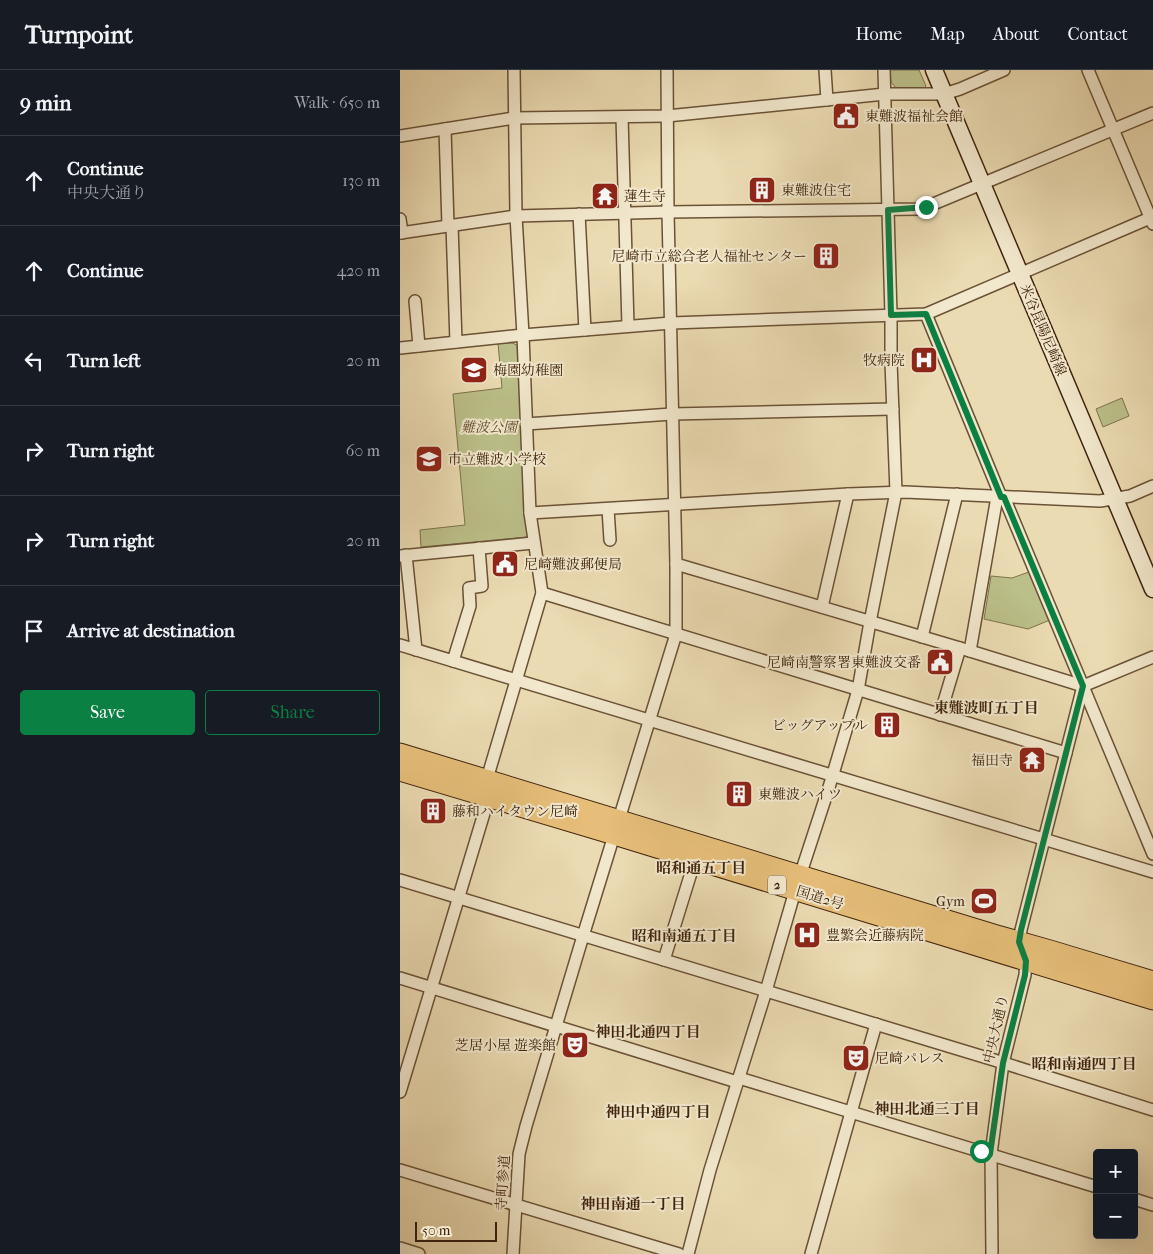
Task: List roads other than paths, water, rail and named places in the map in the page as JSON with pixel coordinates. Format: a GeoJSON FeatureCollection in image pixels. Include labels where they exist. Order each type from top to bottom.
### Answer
{"type":"FeatureCollection","features":[{"type":"Feature","properties":{"kind":"highway","name":"国道2号"},"geometry":{"type":"LineString","coordinates":[[400,753],[487,788],[798,883],[1026,961],[1153,1000]]}},
{"type":"Feature","properties":{"kind":"highway","name":"国道2号"},"geometry":{"type":"LineString","coordinates":[[400,771],[487,788]]}},
{"type":"Feature","properties":{"kind":"highway","name":"国道2号"},"geometry":{"type":"LineString","coordinates":[[617,827],[695,860],[798,883],[1050,950],[1153,981]]}},
{"type":"Feature","properties":{"kind":"main road","name":"米谷昆陽尼崎線"},"geometry":{"type":"LineString","coordinates":[[934,70],[1153,589]]}},
{"type":"Feature","properties":{"kind":"street"},"geometry":{"type":"LineString","coordinates":[[400,1092],[458,898],[516,680],[542,593],[530,513],[516,216],[514,70]]}},
{"type":"Feature","properties":{"kind":"street","name":"寺町参道"},"geometry":{"type":"LineString","coordinates":[[513,1254],[519,1154],[583,936],[676,634],[667,70]]}},
{"type":"Feature","properties":{"kind":"street"},"geometry":{"type":"LineString","coordinates":[[825,70],[827,100]]}},
{"type":"Feature","properties":{"kind":"street"},"geometry":{"type":"LineString","coordinates":[[688,1254],[710,1170],[858,690],[896,492],[884,70]]}},
{"type":"Feature","properties":{"kind":"street"},"geometry":{"type":"LineString","coordinates":[[400,136],[514,118],[667,116],[885,94],[944,94],[1004,70]]}},
{"type":"Feature","properties":{"kind":"street"},"geometry":{"type":"LineString","coordinates":[[400,348],[523,335],[671,323],[926,314],[1152,221],[1088,70]]}},
{"type":"Feature","properties":{"kind":"street"},"geometry":{"type":"LineString","coordinates":[[400,219],[401,233],[516,216],[668,212],[888,210],[926,207],[1153,113]]}},
{"type":"Feature","properties":{"kind":"street"},"geometry":{"type":"LineString","coordinates":[[622,117],[628,326]]}},
{"type":"Feature","properties":{"kind":"street"},"geometry":{"type":"LineString","coordinates":[[445,129],[456,342]]}},
{"type":"Feature","properties":{"kind":"street"},"geometry":{"type":"LineString","coordinates":[[579,214],[585,330]]}},
{"type":"Feature","properties":{"kind":"street"},"geometry":{"type":"LineString","coordinates":[[415,301],[419,346]]}},
{"type":"Feature","properties":{"kind":"street"},"geometry":{"type":"LineString","coordinates":[[926,314],[1001,497],[1153,854]]}},
{"type":"Feature","properties":{"kind":"street"},"geometry":{"type":"LineString","coordinates":[[526,424],[672,414],[893,409]]}},
{"type":"Feature","properties":{"kind":"street"},"geometry":{"type":"LineString","coordinates":[[530,513],[896,492],[1100,501],[1130,496],[1153,486]]}},
{"type":"Feature","properties":{"kind":"street"},"geometry":{"type":"LineString","coordinates":[[822,607],[848,494]]}},
{"type":"Feature","properties":{"kind":"street"},"geometry":{"type":"LineString","coordinates":[[922,637],[958,494]]}},
{"type":"Feature","properties":{"kind":"street"},"geometry":{"type":"LineString","coordinates":[[940,715],[965,650],[1001,497]]}},
{"type":"Feature","properties":{"kind":"street"},"geometry":{"type":"LineString","coordinates":[[608,509],[610,540]]}},
{"type":"Feature","properties":{"kind":"street"},"geometry":{"type":"LineString","coordinates":[[416,650],[403,555],[533,543]]}},
{"type":"Feature","properties":{"kind":"street"},"geometry":{"type":"LineString","coordinates":[[453,661],[470,606],[469,588],[482,586],[479,548]]}},
{"type":"Feature","properties":{"kind":"street"},"geometry":{"type":"LineString","coordinates":[[676,564],[1083,686],[1153,657]]}},
{"type":"Feature","properties":{"kind":"street"},"geometry":{"type":"LineString","coordinates":[[542,593],[1066,753]]}},
{"type":"Feature","properties":{"kind":"street"},"geometry":{"type":"LineString","coordinates":[[400,645],[1153,872]]}},
{"type":"Feature","properties":{"kind":"street"},"geometry":{"type":"LineString","coordinates":[[1026,961],[1019,942],[1021,930],[1083,686]]}},
{"type":"Feature","properties":{"kind":"street"},"geometry":{"type":"LineString","coordinates":[[664,960],[695,860]]}},
{"type":"Feature","properties":{"kind":"street"},"geometry":{"type":"LineString","coordinates":[[400,880],[1153,1110]]}},
{"type":"Feature","properties":{"kind":"street","name":"中央大通り"},"geometry":{"type":"LineString","coordinates":[[992,1254],[990,1154],[1003,1063],[1025,975],[1026,961]]}},
{"type":"Feature","properties":{"kind":"street"},"geometry":{"type":"LineString","coordinates":[[400,978],[1093,1186]]}},
{"type":"Feature","properties":{"kind":"street"},"geometry":{"type":"LineString","coordinates":[[815,1253],[851,1112],[876,1024]]}},
{"type":"Feature","properties":{"kind":"street"},"geometry":{"type":"LineString","coordinates":[[400,1170],[679,1254]]}},
{"type":"Feature","properties":{"kind":"street"},"geometry":{"type":"LineString","coordinates":[[1138,1200],[1153,1204]]}},
{"type":"Feature","properties":{"kind":"street"},"geometry":{"type":"LineString","coordinates":[[400,1248],[419,1254]]}},
{"type":"Feature","properties":{"kind":"place","name":"東難波福祉会館"},"geometry":{"type":"Point","coordinates":[846,116]}},
{"type":"Feature","properties":{"kind":"place","name":"東難波住宅"},"geometry":{"type":"Point","coordinates":[762,190]}},
{"type":"Feature","properties":{"kind":"place","name":"蓮生寺"},"geometry":{"type":"Point","coordinates":[605,196]}},
{"type":"Feature","properties":{"kind":"place","name":"尼崎市立総合老人福祉センター"},"geometry":{"type":"Point","coordinates":[826,256]}},
{"type":"Feature","properties":{"kind":"place","name":"牧病院"},"geometry":{"type":"Point","coordinates":[924,360]}},
{"type":"Feature","properties":{"kind":"place","name":"梅園幼稚園"},"geometry":{"type":"Point","coordinates":[474,370]}},
{"type":"Feature","properties":{"kind":"place","name":"市立難波小学校"},"geometry":{"type":"Point","coordinates":[429,459]}},
{"type":"Feature","properties":{"kind":"place","name":"尼崎難波郵便局"},"geometry":{"type":"Point","coordinates":[505,564]}},
{"type":"Feature","properties":{"kind":"place","name":"尼崎南警察署東難波交番"},"geometry":{"type":"Point","coordinates":[940,662]}},
{"type":"Feature","properties":{"kind":"place","name":"ビッグアップル"},"geometry":{"type":"Point","coordinates":[887,725]}},
{"type":"Feature","properties":{"kind":"place","name":"福田寺"},"geometry":{"type":"Point","coordinates":[1032,760]}},
{"type":"Feature","properties":{"kind":"place","name":"東難波ハイツ"},"geometry":{"type":"Point","coordinates":[739,794]}},
{"type":"Feature","properties":{"kind":"place","name":"藤和ハイタウン尼崎"},"geometry":{"type":"Point","coordinates":[433,811]}},
{"type":"Feature","properties":{"kind":"place","name":"Gym"},"geometry":{"type":"Point","coordinates":[984,901]}},
{"type":"Feature","properties":{"kind":"place","name":"豊繁会近藤病院"},"geometry":{"type":"Point","coordinates":[807,935]}},
{"type":"Feature","properties":{"kind":"place","name":"芝居小屋 遊楽館"},"geometry":{"type":"Point","coordinates":[575,1045]}},
{"type":"Feature","properties":{"kind":"place","name":"尼崎パレス"},"geometry":{"type":"Point","coordinates":[856,1058]}},
{"type":"Feature","properties":{"kind":"district","name":"東難波町五丁目"},"geometry":{"type":"Point","coordinates":[986,708]}},
{"type":"Feature","properties":{"kind":"district","name":"昭和通五丁目"},"geometry":{"type":"Point","coordinates":[701,868]}},
{"type":"Feature","properties":{"kind":"district","name":"昭和南通五丁目"},"geometry":{"type":"Point","coordinates":[684,936]}},
{"type":"Feature","properties":{"kind":"district","name":"神田北通四丁目"},"geometry":{"type":"Point","coordinates":[648,1032]}},
{"type":"Feature","properties":{"kind":"district","name":"昭和南通四丁目"},"geometry":{"type":"Point","coordinates":[1084,1064]}},
{"type":"Feature","properties":{"kind":"district","name":"神田北通三丁目"},"geometry":{"type":"Point","coordinates":[927,1109]}},
{"type":"Feature","properties":{"kind":"district","name":"神田中通四丁目"},"geometry":{"type":"Point","coordinates":[658,1112]}},
{"type":"Feature","properties":{"kind":"district","name":"神田南通一丁目"},"geometry":{"type":"Point","coordinates":[633,1204]}},
{"type":"Feature","properties":{"kind":"park label","name":"難波公園"},"geometry":{"type":"Point","coordinates":[489,427]}}]}
